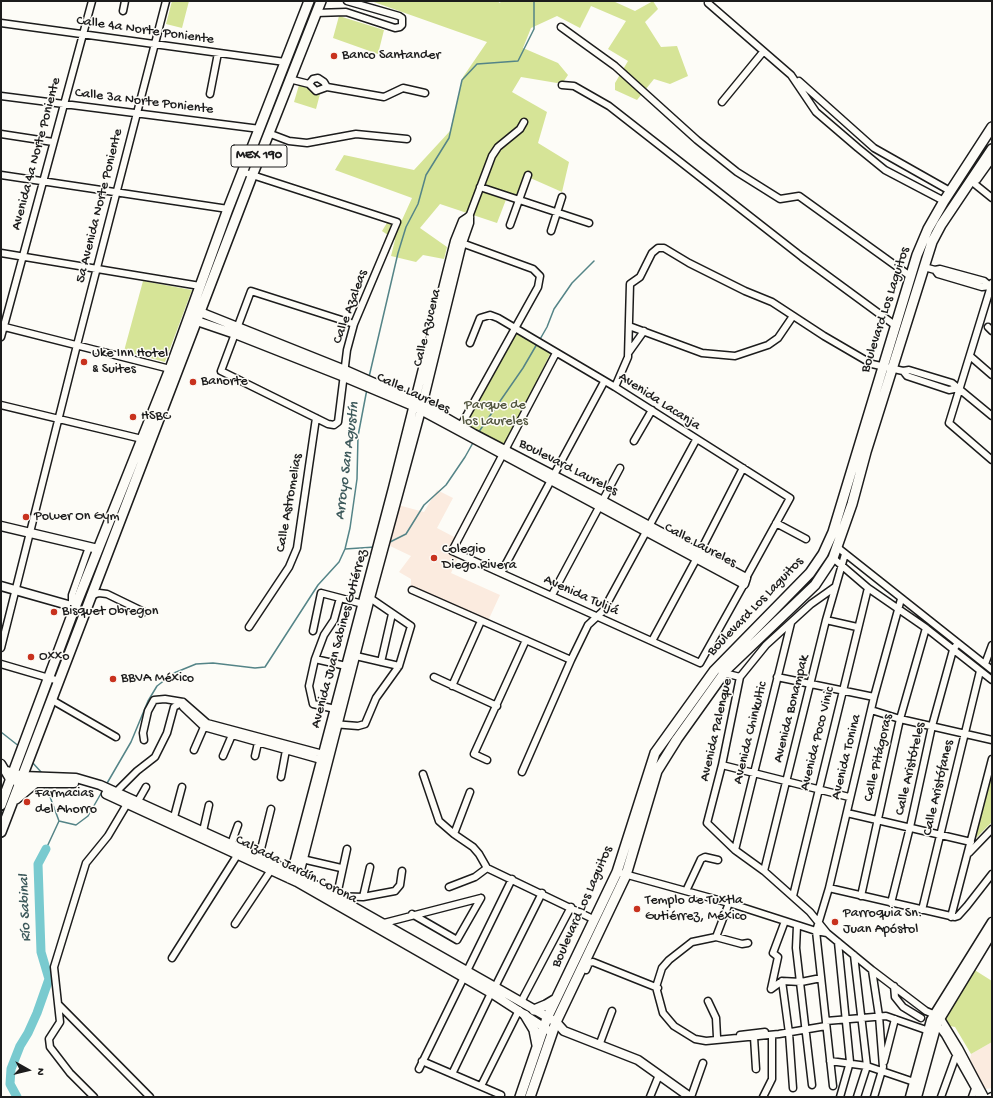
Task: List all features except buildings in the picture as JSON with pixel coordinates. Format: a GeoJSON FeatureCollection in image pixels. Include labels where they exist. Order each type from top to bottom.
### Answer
{"type":"FeatureCollection","features":[{"type":"Feature","properties":{"kind":"main road","name":"MEX 190"},"geometry":{"type":"LineString","coordinates":[[1,832],[33,751],[194,315],[264,131],[285,62],[309,1]]}},
{"type":"Feature","properties":{"kind":"main road","name":"MEX 190"},"geometry":{"type":"LineString","coordinates":[[264,131],[290,79],[321,1]]}},
{"type":"Feature","properties":{"kind":"main road","name":"Boulevard Los Laguitos"},"geometry":{"type":"LineString","coordinates":[[520,1097],[547,1018],[593,919],[617,872],[655,753],[714,671],[810,573],[823,554],[833,532],[917,255],[928,229],[944,201],[992,127]]}},
{"type":"Feature","properties":{"kind":"main road","name":"Boulevard Los Laguitos"},"geometry":{"type":"LineString","coordinates":[[530,1097],[556,1022],[626,876],[657,771],[677,739],[724,673],[815,585],[833,558],[932,242],[941,225],[970,180],[992,149]]}},
{"type":"Feature","properties":{"kind":"main road","name":"MEX 190"},"geometry":{"type":"LineString","coordinates":[[1,805],[11,772],[75,608],[93,548],[142,439],[170,369],[194,315],[200,286],[228,209],[247,174]]}},
{"type":"Feature","properties":{"kind":"main road"},"geometry":{"type":"LineString","coordinates":[[79,625],[75,608],[90,596]]}},
{"type":"Feature","properties":{"kind":"main road"},"geometry":{"type":"LineString","coordinates":[[772,612],[776,623]]}},
{"type":"Feature","properties":{"kind":"main road"},"geometry":{"type":"LineString","coordinates":[[13,802],[37,781]]}},
{"type":"Feature","properties":{"kind":"main road"},"geometry":{"type":"LineString","coordinates":[[534,1010],[556,999]]}},
{"type":"Feature","properties":{"kind":"main road"},"geometry":{"type":"LineString","coordinates":[[522,1009],[534,1030],[538,1045]]}},
{"type":"Feature","properties":{"kind":"street","name":"Avenida 4a Norte Poniente"},"geometry":{"type":"LineString","coordinates":[[1,337],[2,326],[23,256],[92,1]]}},
{"type":"Feature","properties":{"kind":"street"},"geometry":{"type":"LineString","coordinates":[[123,10],[125,1]]}},
{"type":"Feature","properties":{"kind":"street","name":"5a Avenida Norte Poniente"},"geometry":{"type":"LineString","coordinates":[[1,648],[14,590],[96,268],[166,1]]}},
{"type":"Feature","properties":{"kind":"street"},"geometry":{"type":"LineString","coordinates":[[316,13],[346,12],[395,28],[402,25],[402,18],[399,16],[347,1]]}},
{"type":"Feature","properties":{"kind":"street"},"geometry":{"type":"LineString","coordinates":[[708,3],[874,148],[950,191]]}},
{"type":"Feature","properties":{"kind":"street","name":"Calle 4a Norte Poniente"},"geometry":{"type":"LineString","coordinates":[[1,23],[285,62]]}},
{"type":"Feature","properties":{"kind":"street"},"geometry":{"type":"LineString","coordinates":[[561,27],[615,66],[696,140],[737,172],[780,199],[799,196],[910,276]]}},
{"type":"Feature","properties":{"kind":"street"},"geometry":{"type":"LineString","coordinates":[[722,102],[763,52]]}},
{"type":"Feature","properties":{"kind":"street"},"geometry":{"type":"LineString","coordinates":[[210,94],[218,53]]}},
{"type":"Feature","properties":{"kind":"street"},"geometry":{"type":"LineString","coordinates":[[791,75],[816,112],[858,148],[885,170],[944,201]]}},
{"type":"Feature","properties":{"kind":"street"},"geometry":{"type":"LineString","coordinates":[[309,84],[312,79],[318,78],[324,82],[327,87]]}},
{"type":"Feature","properties":{"kind":"street"},"geometry":{"type":"LineString","coordinates":[[290,79],[309,84],[316,91],[327,87],[384,97],[403,88],[425,92]]}},
{"type":"Feature","properties":{"kind":"street"},"geometry":{"type":"LineString","coordinates":[[562,85],[574,86],[615,110],[802,257],[896,326]]}},
{"type":"Feature","properties":{"kind":"street","name":"Calle 3a Norte Poniente"},"geometry":{"type":"LineString","coordinates":[[1,96],[264,131],[288,141],[307,143],[356,134],[407,139]]}},
{"type":"Feature","properties":{"kind":"street"},"geometry":{"type":"LineString","coordinates":[[294,877],[302,859],[347,672],[356,656],[370,598],[372,578],[418,405],[463,221],[469,217],[492,156],[498,147],[520,129],[524,122]]}},
{"type":"Feature","properties":{"kind":"street"},"geometry":{"type":"LineString","coordinates":[[1,134],[53,142]]}},
{"type":"Feature","properties":{"kind":"street"},"geometry":{"type":"LineString","coordinates":[[970,180],[977,180],[992,159]]}},
{"type":"Feature","properties":{"kind":"street","name":"Calle Azaleas"},"geometry":{"type":"LineString","coordinates":[[247,174],[397,222],[354,324],[347,350],[338,422],[334,425],[328,424],[316,418]]}},
{"type":"Feature","properties":{"kind":"street"},"geometry":{"type":"LineString","coordinates":[[1,175],[228,209]]}},
{"type":"Feature","properties":{"kind":"street"},"geometry":{"type":"LineString","coordinates":[[510,226],[528,175]]}},
{"type":"Feature","properties":{"kind":"street"},"geometry":{"type":"LineString","coordinates":[[970,180],[992,198]]}},
{"type":"Feature","properties":{"kind":"street"},"geometry":{"type":"LineString","coordinates":[[480,188],[589,223]]}},
{"type":"Feature","properties":{"kind":"street"},"geometry":{"type":"LineString","coordinates":[[551,231],[562,197]]}},
{"type":"Feature","properties":{"kind":"street"},"geometry":{"type":"LineString","coordinates":[[459,242],[533,269],[540,276],[538,287],[459,428]]}},
{"type":"Feature","properties":{"kind":"street"},"geometry":{"type":"LineString","coordinates":[[629,352],[628,326],[630,284],[640,276],[652,253],[658,248],[664,248],[689,263],[745,291],[772,302],[846,349],[882,368],[892,368],[903,371],[907,376],[949,390],[959,388]]}},
{"type":"Feature","properties":{"kind":"street"},"geometry":{"type":"LineString","coordinates":[[1,253],[200,286]]}},
{"type":"Feature","properties":{"kind":"street"},"geometry":{"type":"LineString","coordinates":[[924,267],[935,270],[938,274],[982,287],[991,285],[949,423],[992,460]]}},
{"type":"Feature","properties":{"kind":"street"},"geometry":{"type":"LineString","coordinates":[[316,418],[221,371],[251,291],[354,324]]}},
{"type":"Feature","properties":{"kind":"street","name":"Calle Laureles"},"geometry":{"type":"LineString","coordinates":[[194,315],[345,373],[375,387]]}},
{"type":"Feature","properties":{"kind":"street","name":"Avenida Lacanja"},"geometry":{"type":"LineString","coordinates":[[470,342],[480,318],[490,315],[515,328],[604,382],[615,387],[696,440],[790,498],[776,523]]}},
{"type":"Feature","properties":{"kind":"street"},"geometry":{"type":"LineString","coordinates":[[628,326],[702,353],[735,356],[768,345],[778,338],[793,316]]}},
{"type":"Feature","properties":{"kind":"street"},"geometry":{"type":"LineString","coordinates":[[2,326],[170,369]]}},
{"type":"Feature","properties":{"kind":"street"},"geometry":{"type":"LineString","coordinates":[[615,387],[629,352],[644,332]]}},
{"type":"Feature","properties":{"kind":"street"},"geometry":{"type":"LineString","coordinates":[[503,452],[556,353]]}},
{"type":"Feature","properties":{"kind":"street"},"geometry":{"type":"LineString","coordinates":[[970,356],[992,375]]}},
{"type":"Feature","properties":{"kind":"street"},"geometry":{"type":"LineString","coordinates":[[501,573],[604,382]]}},
{"type":"Feature","properties":{"kind":"street","name":"Boulevard Laureles"},"geometry":{"type":"LineString","coordinates":[[375,387],[418,405],[551,478],[745,581]]}},
{"type":"Feature","properties":{"kind":"street"},"geometry":{"type":"LineString","coordinates":[[959,388],[991,415]]}},
{"type":"Feature","properties":{"kind":"street"},"geometry":{"type":"LineString","coordinates":[[1,405],[142,439]]}},
{"type":"Feature","properties":{"kind":"street"},"geometry":{"type":"LineString","coordinates":[[634,441],[652,410]]}},
{"type":"Feature","properties":{"kind":"street","name":"Calle Astromelias"},"geometry":{"type":"LineString","coordinates":[[249,627],[289,568],[297,548],[316,418]]}},
{"type":"Feature","properties":{"kind":"street"},"geometry":{"type":"LineString","coordinates":[[522,772],[588,625],[603,611],[649,530],[696,440]]}},
{"type":"Feature","properties":{"kind":"street","name":"Avenida Tulijá"},"geometry":{"type":"LineString","coordinates":[[503,452],[452,551],[700,663],[745,581]]}},
{"type":"Feature","properties":{"kind":"street"},"geometry":{"type":"LineString","coordinates":[[552,595],[620,468]]}},
{"type":"Feature","properties":{"kind":"street"},"geometry":{"type":"LineString","coordinates":[[652,641],[743,468]]}},
{"type":"Feature","properties":{"kind":"street"},"geometry":{"type":"LineString","coordinates":[[745,581],[776,523],[806,539]]}},
{"type":"Feature","properties":{"kind":"street"},"geometry":{"type":"LineString","coordinates":[[1,526],[29,534],[93,548]]}},
{"type":"Feature","properties":{"kind":"street"},"geometry":{"type":"LineString","coordinates":[[837,547],[992,670]]}},
{"type":"Feature","properties":{"kind":"street","name":"Avenida Bonampak"},"geometry":{"type":"LineString","coordinates":[[764,871],[826,620],[845,554]]}},
{"type":"Feature","properties":{"kind":"street"},"geometry":{"type":"LineString","coordinates":[[833,558],[868,588],[926,628],[992,680]]}},
{"type":"Feature","properties":{"kind":"street","name":"Avenida Juan Sabines Gutiérrez"},"geometry":{"type":"LineString","coordinates":[[294,877],[320,781],[322,757],[334,724],[335,709],[347,672],[362,604],[372,578]]}},
{"type":"Feature","properties":{"kind":"street"},"geometry":{"type":"LineString","coordinates":[[1,586],[75,608]]}},
{"type":"Feature","properties":{"kind":"street","name":"Avenida Palenque"},"geometry":{"type":"LineString","coordinates":[[735,850],[707,823],[722,765],[740,678],[766,645],[811,604],[835,587]]}},
{"type":"Feature","properties":{"kind":"street","name":"Avenida Poco Vinic"},"geometry":{"type":"LineString","coordinates":[[792,896],[868,588]]}},
{"type":"Feature","properties":{"kind":"street"},"geometry":{"type":"LineString","coordinates":[[412,590],[571,660]]}},
{"type":"Feature","properties":{"kind":"street"},"geometry":{"type":"LineString","coordinates":[[90,596],[99,593],[107,594],[144,612]]}},
{"type":"Feature","properties":{"kind":"street"},"geometry":{"type":"LineString","coordinates":[[313,631],[321,593],[362,604]]}},
{"type":"Feature","properties":{"kind":"street"},"geometry":{"type":"LineString","coordinates":[[335,709],[313,704],[309,686],[315,659],[324,635],[334,620],[340,598]]}},
{"type":"Feature","properties":{"kind":"street"},"geometry":{"type":"LineString","coordinates":[[334,724],[365,724],[376,698],[399,666],[411,626],[370,598]]}},
{"type":"Feature","properties":{"kind":"street","name":"Avenida Tonina"},"geometry":{"type":"LineString","coordinates":[[816,931],[829,888],[849,797],[897,608],[901,599]]}},
{"type":"Feature","properties":{"kind":"street"},"geometry":{"type":"LineString","coordinates":[[381,662],[392,614]]}},
{"type":"Feature","properties":{"kind":"street"},"geometry":{"type":"LineString","coordinates":[[826,620],[857,628]]}},
{"type":"Feature","properties":{"kind":"street"},"geometry":{"type":"LineString","coordinates":[[452,686],[481,621]]}},
{"type":"Feature","properties":{"kind":"street","name":"Avenida Chinkultic"},"geometry":{"type":"LineString","coordinates":[[735,850],[791,623]]}},
{"type":"Feature","properties":{"kind":"street","name":"Calle Pitágoras"},"geometry":{"type":"LineString","coordinates":[[861,896],[900,719],[926,628]]}},
{"type":"Feature","properties":{"kind":"street"},"geometry":{"type":"LineString","coordinates":[[487,760],[474,754],[526,640]]}},
{"type":"Feature","properties":{"kind":"street","name":"Calle Aristóteles"},"geometry":{"type":"LineString","coordinates":[[891,903],[910,827],[932,726],[953,650],[958,643]]}},
{"type":"Feature","properties":{"kind":"street"},"geometry":{"type":"LineString","coordinates":[[985,664],[992,645]]}},
{"type":"Feature","properties":{"kind":"street"},"geometry":{"type":"LineString","coordinates":[[356,656],[399,666]]}},
{"type":"Feature","properties":{"kind":"street"},"geometry":{"type":"LineString","coordinates":[[315,659],[347,672]]}},
{"type":"Feature","properties":{"kind":"street"},"geometry":{"type":"LineString","coordinates":[[1,664],[59,681]]}},
{"type":"Feature","properties":{"kind":"street","name":"Calle Aristófanes"},"geometry":{"type":"LineString","coordinates":[[922,910],[980,670]]}},
{"type":"Feature","properties":{"kind":"street"},"geometry":{"type":"LineString","coordinates":[[724,673],[740,678]]}},
{"type":"Feature","properties":{"kind":"street"},"geometry":{"type":"LineString","coordinates":[[434,677],[497,706]]}},
{"type":"Feature","properties":{"kind":"street"},"geometry":{"type":"LineString","coordinates":[[777,677],[874,697]]}},
{"type":"Feature","properties":{"kind":"street"},"geometry":{"type":"LineString","coordinates":[[144,740],[143,733],[148,711],[154,700],[165,699],[180,702],[219,729],[232,735],[258,743],[272,743],[286,750],[322,757]]}},
{"type":"Feature","properties":{"kind":"street"},"geometry":{"type":"LineString","coordinates":[[52,700],[116,737]]}},
{"type":"Feature","properties":{"kind":"street"},"geometry":{"type":"LineString","coordinates":[[180,702],[204,727],[219,729],[322,757]]}},
{"type":"Feature","properties":{"kind":"street"},"geometry":{"type":"LineString","coordinates":[[111,792],[155,757],[167,733],[174,707],[180,702]]}},
{"type":"Feature","properties":{"kind":"street"},"geometry":{"type":"LineString","coordinates":[[871,710],[900,719],[992,740]]}},
{"type":"Feature","properties":{"kind":"street"},"geometry":{"type":"LineString","coordinates":[[194,750],[204,727]]}},
{"type":"Feature","properties":{"kind":"street"},"geometry":{"type":"LineString","coordinates":[[223,756],[232,735]]}},
{"type":"Feature","properties":{"kind":"street"},"geometry":{"type":"LineString","coordinates":[[254,756],[258,743]]}},
{"type":"Feature","properties":{"kind":"street"},"geometry":{"type":"LineString","coordinates":[[281,777],[286,750]]}},
{"type":"Feature","properties":{"kind":"street"},"geometry":{"type":"LineString","coordinates":[[951,917],[969,853],[992,759]]}},
{"type":"Feature","properties":{"kind":"street"},"geometry":{"type":"LineString","coordinates":[[1,764],[11,772]]}},
{"type":"Feature","properties":{"kind":"street"},"geometry":{"type":"LineString","coordinates":[[722,765],[849,797]]}},
{"type":"Feature","properties":{"kind":"street","name":"Calzada Jardín Corona"},"geometry":{"type":"LineString","coordinates":[[11,772],[37,781],[76,778],[174,817],[259,857],[493,990],[522,1009],[543,1028],[553,1032]]}},
{"type":"Feature","properties":{"kind":"street"},"geometry":{"type":"LineString","coordinates":[[423,774],[439,821],[479,854],[487,868],[571,907],[593,919]]}},
{"type":"Feature","properties":{"kind":"street"},"geometry":{"type":"LineString","coordinates":[[138,802],[146,787]]}},
{"type":"Feature","properties":{"kind":"street"},"geometry":{"type":"LineString","coordinates":[[174,817],[182,787]]}},
{"type":"Feature","properties":{"kind":"street","name":"Calzada Jardín Corona"},"geometry":{"type":"LineString","coordinates":[[111,792],[127,804],[271,870],[294,877],[335,895],[384,923],[417,946]]}},
{"type":"Feature","properties":{"kind":"street"},"geometry":{"type":"LineString","coordinates":[[454,834],[470,792]]}},
{"type":"Feature","properties":{"kind":"street"},"geometry":{"type":"LineString","coordinates":[[94,1097],[85,1089],[50,1047],[49,1039],[60,1022],[54,967],[86,864],[108,836],[127,804]]}},
{"type":"Feature","properties":{"kind":"street"},"geometry":{"type":"LineString","coordinates":[[203,831],[209,805]]}},
{"type":"Feature","properties":{"kind":"street"},"geometry":{"type":"LineString","coordinates":[[259,857],[271,809]]}},
{"type":"Feature","properties":{"kind":"street"},"geometry":{"type":"LineString","coordinates":[[846,813],[971,842]]}},
{"type":"Feature","properties":{"kind":"street"},"geometry":{"type":"LineString","coordinates":[[231,844],[238,825]]}},
{"type":"Feature","properties":{"kind":"street"},"geometry":{"type":"LineString","coordinates":[[969,853],[992,829]]}},
{"type":"Feature","properties":{"kind":"street"},"geometry":{"type":"LineString","coordinates":[[347,849],[335,895],[363,897],[395,891],[400,885],[402,871]]}},
{"type":"Feature","properties":{"kind":"street"},"geometry":{"type":"LineString","coordinates":[[735,850],[764,871],[792,896],[819,922],[827,933],[936,1019],[959,1048],[980,1097]]}},
{"type":"Feature","properties":{"kind":"street"},"geometry":{"type":"LineString","coordinates":[[172,958],[238,854]]}},
{"type":"Feature","properties":{"kind":"street"},"geometry":{"type":"LineString","coordinates":[[686,891],[701,859],[705,857],[718,860]]}},
{"type":"Feature","properties":{"kind":"street"},"geometry":{"type":"LineString","coordinates":[[302,859],[342,868]]}},
{"type":"Feature","properties":{"kind":"street"},"geometry":{"type":"LineString","coordinates":[[363,897],[370,867]]}},
{"type":"Feature","properties":{"kind":"street"},"geometry":{"type":"LineString","coordinates":[[449,887],[475,877],[487,868]]}},
{"type":"Feature","properties":{"kind":"street"},"geometry":{"type":"LineString","coordinates":[[235,924],[271,870]]}},
{"type":"Feature","properties":{"kind":"street"},"geometry":{"type":"LineString","coordinates":[[617,872],[626,876],[729,903],[797,926],[827,933]]}},
{"type":"Feature","properties":{"kind":"street"},"geometry":{"type":"LineString","coordinates":[[829,888],[951,917],[958,916],[992,874]]}},
{"type":"Feature","properties":{"kind":"street"},"geometry":{"type":"LineString","coordinates":[[419,1069],[464,974],[512,879]]}},
{"type":"Feature","properties":{"kind":"street"},"geometry":{"type":"LineString","coordinates":[[452,1074],[542,894]]}},
{"type":"Feature","properties":{"kind":"street"},"geometry":{"type":"LineString","coordinates":[[384,923],[412,914],[481,898],[457,940],[412,914]]}},
{"type":"Feature","properties":{"kind":"street"},"geometry":{"type":"LineString","coordinates":[[716,937],[729,903]]}},
{"type":"Feature","properties":{"kind":"street"},"geometry":{"type":"LineString","coordinates":[[481,1086],[522,1009],[571,907]]}},
{"type":"Feature","properties":{"kind":"street"},"geometry":{"type":"LineString","coordinates":[[785,921],[773,953],[778,957],[771,989],[782,981],[801,982],[821,978]]}},
{"type":"Feature","properties":{"kind":"street"},"geometry":{"type":"LineString","coordinates":[[917,1097],[917,1083],[929,1031],[992,922]]}},
{"type":"Feature","properties":{"kind":"street"},"geometry":{"type":"LineString","coordinates":[[797,926],[796,948],[812,1085]]}},
{"type":"Feature","properties":{"kind":"street"},"geometry":{"type":"LineString","coordinates":[[816,931],[833,1086]]}},
{"type":"Feature","properties":{"kind":"street"},"geometry":{"type":"LineString","coordinates":[[910,1097],[917,1083],[936,1019],[992,934]]}},
{"type":"Feature","properties":{"kind":"street"},"geometry":{"type":"LineString","coordinates":[[748,943],[742,944],[716,937],[692,942],[678,952],[662,968],[657,988],[663,1013],[674,1026],[685,1034],[695,1039],[706,1041],[772,1035],[790,1031]]}},
{"type":"Feature","properties":{"kind":"street"},"geometry":{"type":"LineString","coordinates":[[838,942],[850,1062],[840,1097]]}},
{"type":"Feature","properties":{"kind":"street"},"geometry":{"type":"LineString","coordinates":[[854,955],[867,1066],[857,1097]]}},
{"type":"Feature","properties":{"kind":"street"},"geometry":{"type":"LineString","coordinates":[[577,978],[582,976],[591,961],[657,988],[666,1013],[675,1024],[687,1033],[695,1036],[717,1037],[790,1031],[806,1029],[845,1019],[878,1016],[895,1019],[929,1031]]}},
{"type":"Feature","properties":{"kind":"street"},"geometry":{"type":"LineString","coordinates":[[872,970],[883,1069]]}},
{"type":"Feature","properties":{"kind":"street"},"geometry":{"type":"LineString","coordinates":[[782,981],[790,1031],[793,1088]]}},
{"type":"Feature","properties":{"kind":"street"},"geometry":{"type":"LineString","coordinates":[[894,986],[895,997],[903,1007],[921,1018]]}},
{"type":"Feature","properties":{"kind":"street"},"geometry":{"type":"LineString","coordinates":[[708,1001],[716,1018],[717,1037]]}},
{"type":"Feature","properties":{"kind":"street"},"geometry":{"type":"LineString","coordinates":[[59,1005],[150,1097]]}},
{"type":"Feature","properties":{"kind":"street","name":"Calzada Jardín Corona"},"geometry":{"type":"LineString","coordinates":[[522,1009],[534,1010],[556,1022]]}},
{"type":"Feature","properties":{"kind":"street"},"geometry":{"type":"LineString","coordinates":[[600,1043],[612,1011]]}},
{"type":"Feature","properties":{"kind":"street"},"geometry":{"type":"LineString","coordinates":[[874,1097],[883,1069],[895,1019]]}},
{"type":"Feature","properties":{"kind":"street"},"geometry":{"type":"LineString","coordinates":[[936,1019],[956,1054],[985,1097]]}},
{"type":"Feature","properties":{"kind":"street"},"geometry":{"type":"LineString","coordinates":[[556,1022],[564,1031]]}},
{"type":"Feature","properties":{"kind":"street"},"geometry":{"type":"LineString","coordinates":[[553,1032],[564,1031],[600,1043],[638,1060],[690,1097],[703,1063]]}},
{"type":"Feature","properties":{"kind":"street"},"geometry":{"type":"LineString","coordinates":[[763,1097],[772,1079],[772,1035]]}},
{"type":"Feature","properties":{"kind":"street"},"geometry":{"type":"LineString","coordinates":[[754,1037],[756,1069]]}},
{"type":"Feature","properties":{"kind":"street"},"geometry":{"type":"LineString","coordinates":[[941,1097],[959,1048]]}},
{"type":"Feature","properties":{"kind":"street"},"geometry":{"type":"LineString","coordinates":[[422,1061],[501,1095]]}},
{"type":"Feature","properties":{"kind":"street"},"geometry":{"type":"LineString","coordinates":[[830,1061],[850,1062],[883,1069],[917,1083]]}},
{"type":"Feature","properties":{"kind":"street"},"geometry":{"type":"LineString","coordinates":[[650,1097],[659,1075]]}},
{"type":"Feature","properties":{"kind":"street"},"geometry":{"type":"LineString","coordinates":[[972,1097],[976,1085]]}},
{"type":"Feature","properties":{"kind":"shaded area","name":"Colegio Diego Rivera"},"geometry":{"type":"Polygon","coordinates":[[[437,490],[453,498],[437,528],[458,539],[452,551],[459,555],[451,573],[500,595],[487,623],[411,589],[411,579],[399,572],[411,556],[388,545],[398,505],[424,512],[437,490]]]}},
{"type":"Feature","properties":{"kind":"shaded area"},"geometry":{"type":"Polygon","coordinates":[[[992,1042],[992,1088],[986,1089],[984,1088],[970,1059],[971,1054],[992,1042]]]}},
{"type":"Feature","properties":{"kind":"green space"},"geometry":{"type":"Polygon","coordinates":[[[172,1],[189,1],[182,28],[166,24],[172,1]]]}},
{"type":"Feature","properties":{"kind":"green space"},"geometry":{"type":"Polygon","coordinates":[[[371,1],[497,1],[500,3],[501,1],[613,1],[635,11],[653,1],[658,9],[645,22],[661,47],[677,46],[688,76],[670,84],[654,79],[637,100],[615,90],[615,83],[628,61],[608,49],[626,21],[591,6],[580,28],[557,16],[531,28],[523,48],[558,63],[568,75],[564,81],[557,83],[521,77],[512,92],[547,112],[538,143],[569,162],[562,192],[528,177],[519,195],[507,197],[497,223],[440,204],[420,228],[447,247],[444,259],[423,255],[416,262],[391,256],[395,240],[382,231],[390,218],[402,220],[412,198],[335,170],[344,155],[414,170],[450,131],[463,77],[487,42],[371,1]]]}},
{"type":"Feature","properties":{"kind":"green space"},"geometry":{"type":"Polygon","coordinates":[[[339,16],[384,30],[378,54],[333,38],[339,16]]]}},
{"type":"Feature","properties":{"kind":"green space"},"geometry":{"type":"Polygon","coordinates":[[[299,85],[308,86],[309,91],[320,94],[316,109],[294,102],[299,85]]]}},
{"type":"Feature","properties":{"kind":"green space"},"geometry":{"type":"Polygon","coordinates":[[[143,281],[192,290],[165,362],[124,351],[143,281]]]}},
{"type":"Feature","properties":{"kind":"green space","name":"Parque de los Laureles"},"geometry":{"type":"Polygon","coordinates":[[[516,332],[551,352],[504,448],[463,426],[516,332]]]}},
{"type":"Feature","properties":{"kind":"green space"},"geometry":{"type":"Polygon","coordinates":[[[992,761],[992,822],[973,841],[992,761]]]}},
{"type":"Feature","properties":{"kind":"green space"},"geometry":{"type":"Polygon","coordinates":[[[973,969],[992,981],[992,1042],[971,1054],[955,1027],[950,1026],[944,1016],[973,969]]]}},
{"type":"Feature","properties":{"kind":"waterway","name":"Arroyo San Agustín"},"geometry":{"type":"LineString","coordinates":[[369,377],[398,253],[406,227],[418,204],[426,175],[449,138],[462,80],[477,64],[518,61],[534,29],[534,1]]}},
{"type":"Feature","properties":{"kind":"waterway"},"geometry":{"type":"LineString","coordinates":[[539,341],[547,327],[554,309],[572,283],[594,261]]}},
{"type":"Feature","properties":{"kind":"waterway"},"geometry":{"type":"LineString","coordinates":[[478,433],[523,368],[537,344]]}},
{"type":"Feature","properties":{"kind":"waterway","name":"Arroyo San Agustín"},"geometry":{"type":"LineString","coordinates":[[106,785],[131,742],[148,701],[157,686],[174,673],[196,664],[213,663],[255,668],[265,667],[318,585],[339,562],[345,549],[350,528],[357,479],[358,436],[367,389]]}},
{"type":"Feature","properties":{"kind":"waterway"},"geometry":{"type":"LineString","coordinates":[[388,543],[406,534],[424,505],[446,485],[474,441]]}},
{"type":"Feature","properties":{"kind":"waterway"},"geometry":{"type":"LineString","coordinates":[[345,549],[375,547]]}},
{"type":"Feature","properties":{"kind":"waterway","name":"Río Sabinal"},"geometry":{"type":"LineString","coordinates":[[1,732],[20,747]]}},
{"type":"Feature","properties":{"kind":"waterway","name":"Río Sabinal"},"geometry":{"type":"LineString","coordinates":[[31,761],[42,773]]}},
{"type":"Feature","properties":{"kind":"waterway","name":"Río Sabinal"},"geometry":{"type":"LineString","coordinates":[[46,786],[59,821],[46,849]]}},
{"type":"Feature","properties":{"kind":"waterway","name":"Arroyo San Agustín"},"geometry":{"type":"LineString","coordinates":[[59,821],[76,825],[88,816],[103,790]]}},
{"type":"Feature","properties":{"kind":"waterway","name":"Río Sabinal"},"geometry":{"type":"LineString","coordinates":[[17,1097],[10,1084],[11,1069],[20,1046],[37,1013],[49,979],[41,952],[38,864],[46,849]]}},
{"type":"Feature","properties":{"kind":"place","name":"Banco Santander"},"geometry":{"type":"Point","coordinates":[334,56]}},
{"type":"Feature","properties":{"kind":"place","name":"Uke Inn Hotel & Suites"},"geometry":{"type":"Point","coordinates":[84,362]}},
{"type":"Feature","properties":{"kind":"place","name":"Banorte"},"geometry":{"type":"Point","coordinates":[193,382]}},
{"type":"Feature","properties":{"kind":"place","name":"HSBC"},"geometry":{"type":"Point","coordinates":[133,417]}},
{"type":"Feature","properties":{"kind":"place","name":"Power On Gym"},"geometry":{"type":"Point","coordinates":[26,517]}},
{"type":"Feature","properties":{"kind":"place","name":"Colegio Diego Rivera"},"geometry":{"type":"Point","coordinates":[434,558]}},
{"type":"Feature","properties":{"kind":"place","name":"Bisquet Obregon"},"geometry":{"type":"Point","coordinates":[54,612]}},
{"type":"Feature","properties":{"kind":"place","name":"Oxxo"},"geometry":{"type":"Point","coordinates":[31,657]}},
{"type":"Feature","properties":{"kind":"place","name":"BBVA México"},"geometry":{"type":"Point","coordinates":[113,679]}},
{"type":"Feature","properties":{"kind":"place","name":"Farmacias del Ahorro"},"geometry":{"type":"Point","coordinates":[27,802]}},
{"type":"Feature","properties":{"kind":"place","name":"Templo de Tuxtla Gutiérrez, México"},"geometry":{"type":"Point","coordinates":[637,909]}},
{"type":"Feature","properties":{"kind":"place","name":"Parroquia Sn. Juan Apóstol"},"geometry":{"type":"Point","coordinates":[835,922]}}]}
